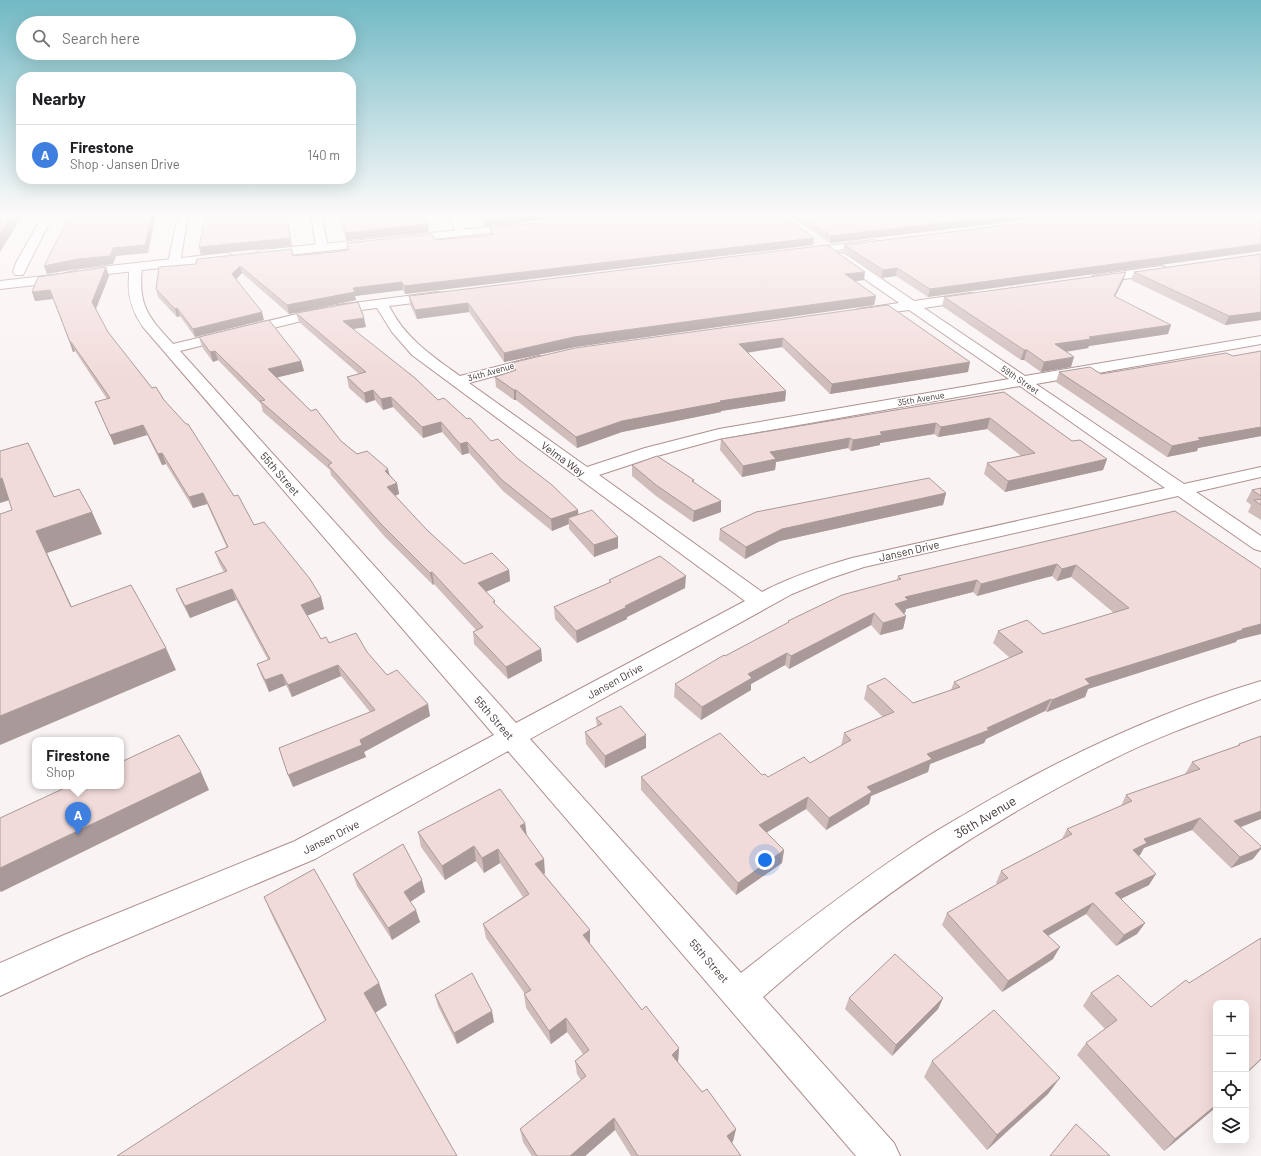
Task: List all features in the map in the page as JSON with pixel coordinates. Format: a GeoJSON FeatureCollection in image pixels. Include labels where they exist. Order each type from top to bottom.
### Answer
{"type":"FeatureCollection","features":[{"type":"Feature","properties":{"kind":"main road"},"geometry":{"type":"LineString","coordinates":[[0,285],[62,278],[82,273],[118,269]]}},
{"type":"Feature","properties":{"kind":"main road"},"geometry":{"type":"LineString","coordinates":[[0,278],[62,272],[82,273]]}},
{"type":"Feature","properties":{"kind":"street","name":"55th Street"},"geometry":{"type":"LineString","coordinates":[[136,269],[134,286],[135,300],[138,310],[148,324],[882,1156]]}},
{"type":"Feature","properties":{"kind":"street","name":"59th Street"},"geometry":{"type":"LineString","coordinates":[[858,269],[1261,545]]}},
{"type":"Feature","properties":{"kind":"street"},"geometry":{"type":"LineString","coordinates":[[1082,281],[1168,269]]}},
{"type":"Feature","properties":{"kind":"street"},"geometry":{"type":"LineString","coordinates":[[170,349],[309,314],[452,294]]}},
{"type":"Feature","properties":{"kind":"street"},"geometry":{"type":"LineString","coordinates":[[848,314],[981,295]]}},
{"type":"Feature","properties":{"kind":"street","name":"Velma Way"},"geometry":{"type":"LineString","coordinates":[[381,303],[387,316],[399,334],[417,352],[760,601]]}},
{"type":"Feature","properties":{"kind":"street","name":"35th Avenue"},"geometry":{"type":"LineString","coordinates":[[585,474],[672,446],[719,434],[1261,340]]}},
{"type":"Feature","properties":{"kind":"street","name":"34th Avenue"},"geometry":{"type":"LineString","coordinates":[[457,381],[549,357]]}},
{"type":"Feature","properties":{"kind":"street","name":"Jansen Drive"},"geometry":{"type":"LineString","coordinates":[[0,980],[85,940],[245,878],[305,850],[790,586],[859,562],[1261,472]]}},
{"type":"Feature","properties":{"kind":"street","name":"36th Avenue"},"geometry":{"type":"LineString","coordinates":[[739,995],[841,913],[915,860],[1022,794],[1101,753],[1170,723],[1261,690]]}},
{"type":"Feature","properties":{"kind":"building"},"geometry":{"type":"Polygon","coordinates":[[[93,269],[105,269],[92,302],[108,332],[152,388],[156,387],[164,400],[186,424],[188,424],[234,496],[238,495],[254,525],[264,522],[310,579],[321,597],[301,605],[321,639],[326,637],[329,643],[356,633],[367,652],[387,675],[397,670],[428,704],[360,740],[362,745],[288,775],[279,748],[375,710],[338,665],[288,685],[282,674],[265,680],[257,664],[270,659],[232,589],[185,606],[176,589],[227,571],[215,552],[228,547],[203,493],[189,497],[162,453],[158,454],[143,425],[110,435],[95,402],[110,398],[70,342],[50,290],[32,292],[38,277],[93,269]]]}},
{"type":"Feature","properties":{"kind":"building"},"geometry":{"type":"Polygon","coordinates":[[[159,269],[237,269],[232,274],[262,312],[193,329],[177,308],[175,309],[156,289],[159,269]]]}},
{"type":"Feature","properties":{"kind":"building"},"geometry":{"type":"Polygon","coordinates":[[[244,269],[550,269],[404,286],[402,282],[353,288],[355,292],[287,305],[244,269]]]}},
{"type":"Feature","properties":{"kind":"building"},"geometry":{"type":"Polygon","coordinates":[[[631,269],[861,269],[865,272],[845,274],[876,296],[574,337],[504,353],[468,303],[415,310],[409,296],[631,269]]]}},
{"type":"Feature","properties":{"kind":"building"},"geometry":{"type":"Polygon","coordinates":[[[898,269],[1078,269],[930,289],[898,269]]]}},
{"type":"Feature","properties":{"kind":"building"},"geometry":{"type":"Polygon","coordinates":[[[1156,269],[1261,269],[1261,312],[1229,316],[1134,272],[1156,269]]]}},
{"type":"Feature","properties":{"kind":"building"},"geometry":{"type":"Polygon","coordinates":[[[1126,272],[1114,296],[1171,325],[1089,337],[1091,339],[1055,344],[1074,357],[1044,362],[944,297],[1126,272]]]}},
{"type":"Feature","properties":{"kind":"building"},"geometry":{"type":"Polygon","coordinates":[[[358,302],[364,318],[343,321],[415,378],[438,400],[444,398],[467,419],[470,418],[491,441],[498,439],[517,458],[552,485],[578,510],[551,519],[502,480],[467,442],[460,444],[441,422],[422,427],[391,397],[381,399],[373,390],[364,393],[347,377],[366,372],[296,313],[358,302]]]}},
{"type":"Feature","properties":{"kind":"building"},"geometry":{"type":"Polygon","coordinates":[[[888,305],[970,362],[832,384],[783,338],[739,344],[786,391],[720,401],[722,402],[622,421],[576,437],[516,390],[495,377],[516,370],[511,363],[575,348],[888,305]]]}},
{"type":"Feature","properties":{"kind":"building"},"geometry":{"type":"Polygon","coordinates":[[[269,320],[301,361],[268,369],[311,411],[316,409],[341,441],[357,454],[367,451],[388,469],[385,471],[397,483],[387,487],[427,530],[464,564],[492,553],[509,570],[478,583],[495,601],[493,602],[541,649],[506,667],[473,632],[483,627],[432,572],[430,573],[382,525],[328,465],[332,463],[260,401],[265,400],[215,351],[210,352],[199,337],[269,320]]]}},
{"type":"Feature","properties":{"kind":"building"},"geometry":{"type":"Polygon","coordinates":[[[1261,351],[1261,427],[1198,438],[1201,440],[1172,446],[1059,372],[1090,367],[1101,374],[1226,353],[1233,356],[1261,351]]]}},
{"type":"Feature","properties":{"kind":"building"},"geometry":{"type":"Polygon","coordinates":[[[1004,392],[1072,441],[1080,440],[1107,459],[1008,481],[987,463],[1035,453],[990,418],[941,427],[936,423],[880,432],[882,435],[853,440],[850,438],[770,452],[776,459],[743,466],[721,439],[1004,392]]]}},
{"type":"Feature","properties":{"kind":"building"},"geometry":{"type":"Polygon","coordinates":[[[28,443],[54,497],[79,489],[92,512],[36,531],[71,607],[131,585],[166,648],[0,716],[0,514],[12,510],[2,478],[0,479],[0,451],[28,443]]]}},
{"type":"Feature","properties":{"kind":"building"},"geometry":{"type":"Polygon","coordinates":[[[657,456],[694,480],[692,481],[721,501],[694,511],[656,485],[632,465],[657,456]]]}},
{"type":"Feature","properties":{"kind":"building"},"geometry":{"type":"Polygon","coordinates":[[[929,478],[946,493],[782,529],[746,547],[720,529],[756,512],[929,478]]]}},
{"type":"Feature","properties":{"kind":"building"},"geometry":{"type":"Polygon","coordinates":[[[1261,488],[1261,496],[1252,490],[1261,488]]]}},
{"type":"Feature","properties":{"kind":"building"},"geometry":{"type":"Polygon","coordinates":[[[1261,499],[1261,505],[1254,500],[1261,499]]]}},
{"type":"Feature","properties":{"kind":"building"},"geometry":{"type":"Polygon","coordinates":[[[592,510],[618,537],[594,545],[568,518],[592,510]]]}},
{"type":"Feature","properties":{"kind":"building"},"geometry":{"type":"Polygon","coordinates":[[[1175,511],[1261,569],[1261,624],[1085,679],[1090,684],[1052,700],[1051,699],[987,728],[989,730],[927,754],[932,759],[867,787],[872,792],[829,818],[808,797],[759,825],[784,850],[738,883],[641,777],[720,733],[762,775],[765,774],[768,777],[804,757],[810,763],[851,740],[844,733],[894,712],[867,686],[885,678],[913,703],[960,687],[954,682],[1023,652],[998,631],[1027,620],[1043,634],[1129,608],[1076,565],[1062,569],[1057,564],[981,584],[977,580],[905,597],[908,600],[895,604],[906,616],[883,623],[874,613],[791,656],[787,653],[748,674],[752,678],[702,707],[675,684],[724,655],[725,656],[789,622],[788,621],[842,595],[901,579],[898,576],[1175,511]]]}},
{"type":"Feature","properties":{"kind":"building"},"geometry":{"type":"Polygon","coordinates":[[[660,556],[686,576],[625,606],[627,607],[576,631],[554,607],[611,582],[609,580],[660,556]]]}},
{"type":"Feature","properties":{"kind":"building"},"geometry":{"type":"Polygon","coordinates":[[[621,706],[646,735],[605,756],[585,732],[602,724],[596,718],[621,706]]]}},
{"type":"Feature","properties":{"kind":"building"},"geometry":{"type":"Polygon","coordinates":[[[179,735],[201,772],[0,868],[0,818],[63,789],[124,789],[124,761],[179,735]]]}},
{"type":"Feature","properties":{"kind":"building"},"geometry":{"type":"Polygon","coordinates":[[[1261,736],[1261,811],[1234,821],[1261,846],[1261,848],[1240,857],[1200,818],[1144,839],[1147,843],[1133,850],[1156,874],[1115,893],[1145,923],[1124,935],[1093,903],[1043,931],[1060,947],[1008,981],[947,913],[1008,878],[1001,871],[1072,834],[1067,829],[1132,801],[1126,795],[1200,769],[1192,762],[1261,736]]]}},
{"type":"Feature","properties":{"kind":"building"},"geometry":{"type":"Polygon","coordinates":[[[500,789],[525,823],[520,826],[544,859],[535,864],[590,930],[583,935],[642,1010],[646,1006],[679,1048],[672,1055],[702,1092],[707,1089],[736,1129],[727,1136],[741,1156],[638,1156],[614,1118],[570,1156],[537,1156],[520,1129],[586,1076],[575,1061],[589,1050],[566,1018],[549,1031],[524,994],[531,990],[483,924],[529,894],[498,849],[482,858],[474,846],[442,866],[418,832],[500,789]]]}},
{"type":"Feature","properties":{"kind":"building"},"geometry":{"type":"Polygon","coordinates":[[[403,844],[422,880],[404,892],[416,910],[388,928],[353,874],[403,844]]]}},
{"type":"Feature","properties":{"kind":"building"},"geometry":{"type":"Polygon","coordinates":[[[314,869],[379,983],[364,993],[457,1156],[117,1156],[326,1020],[264,897],[314,869]]]}},
{"type":"Feature","properties":{"kind":"building"},"geometry":{"type":"Polygon","coordinates":[[[1261,938],[1261,1059],[1249,1070],[1249,1000],[1213,1000],[1213,1107],[1175,1139],[1086,1043],[1117,1020],[1091,993],[1118,975],[1151,1007],[1186,980],[1189,983],[1261,938]]]}},
{"type":"Feature","properties":{"kind":"building"},"geometry":{"type":"Polygon","coordinates":[[[895,954],[943,998],[896,1045],[849,998],[895,954]]]}},
{"type":"Feature","properties":{"kind":"building"},"geometry":{"type":"Polygon","coordinates":[[[472,973],[492,1011],[454,1033],[435,995],[472,973]]]}},
{"type":"Feature","properties":{"kind":"building"},"geometry":{"type":"Polygon","coordinates":[[[994,1010],[1060,1078],[997,1135],[932,1061],[994,1010]]]}},
{"type":"Feature","properties":{"kind":"building"},"geometry":{"type":"Polygon","coordinates":[[[1076,1124],[1110,1156],[1050,1156],[1076,1124]]]}},
{"type":"Feature","properties":{"kind":"place","name":"Firestone"},"geometry":{"type":"Point","coordinates":[78,835]}}]}
